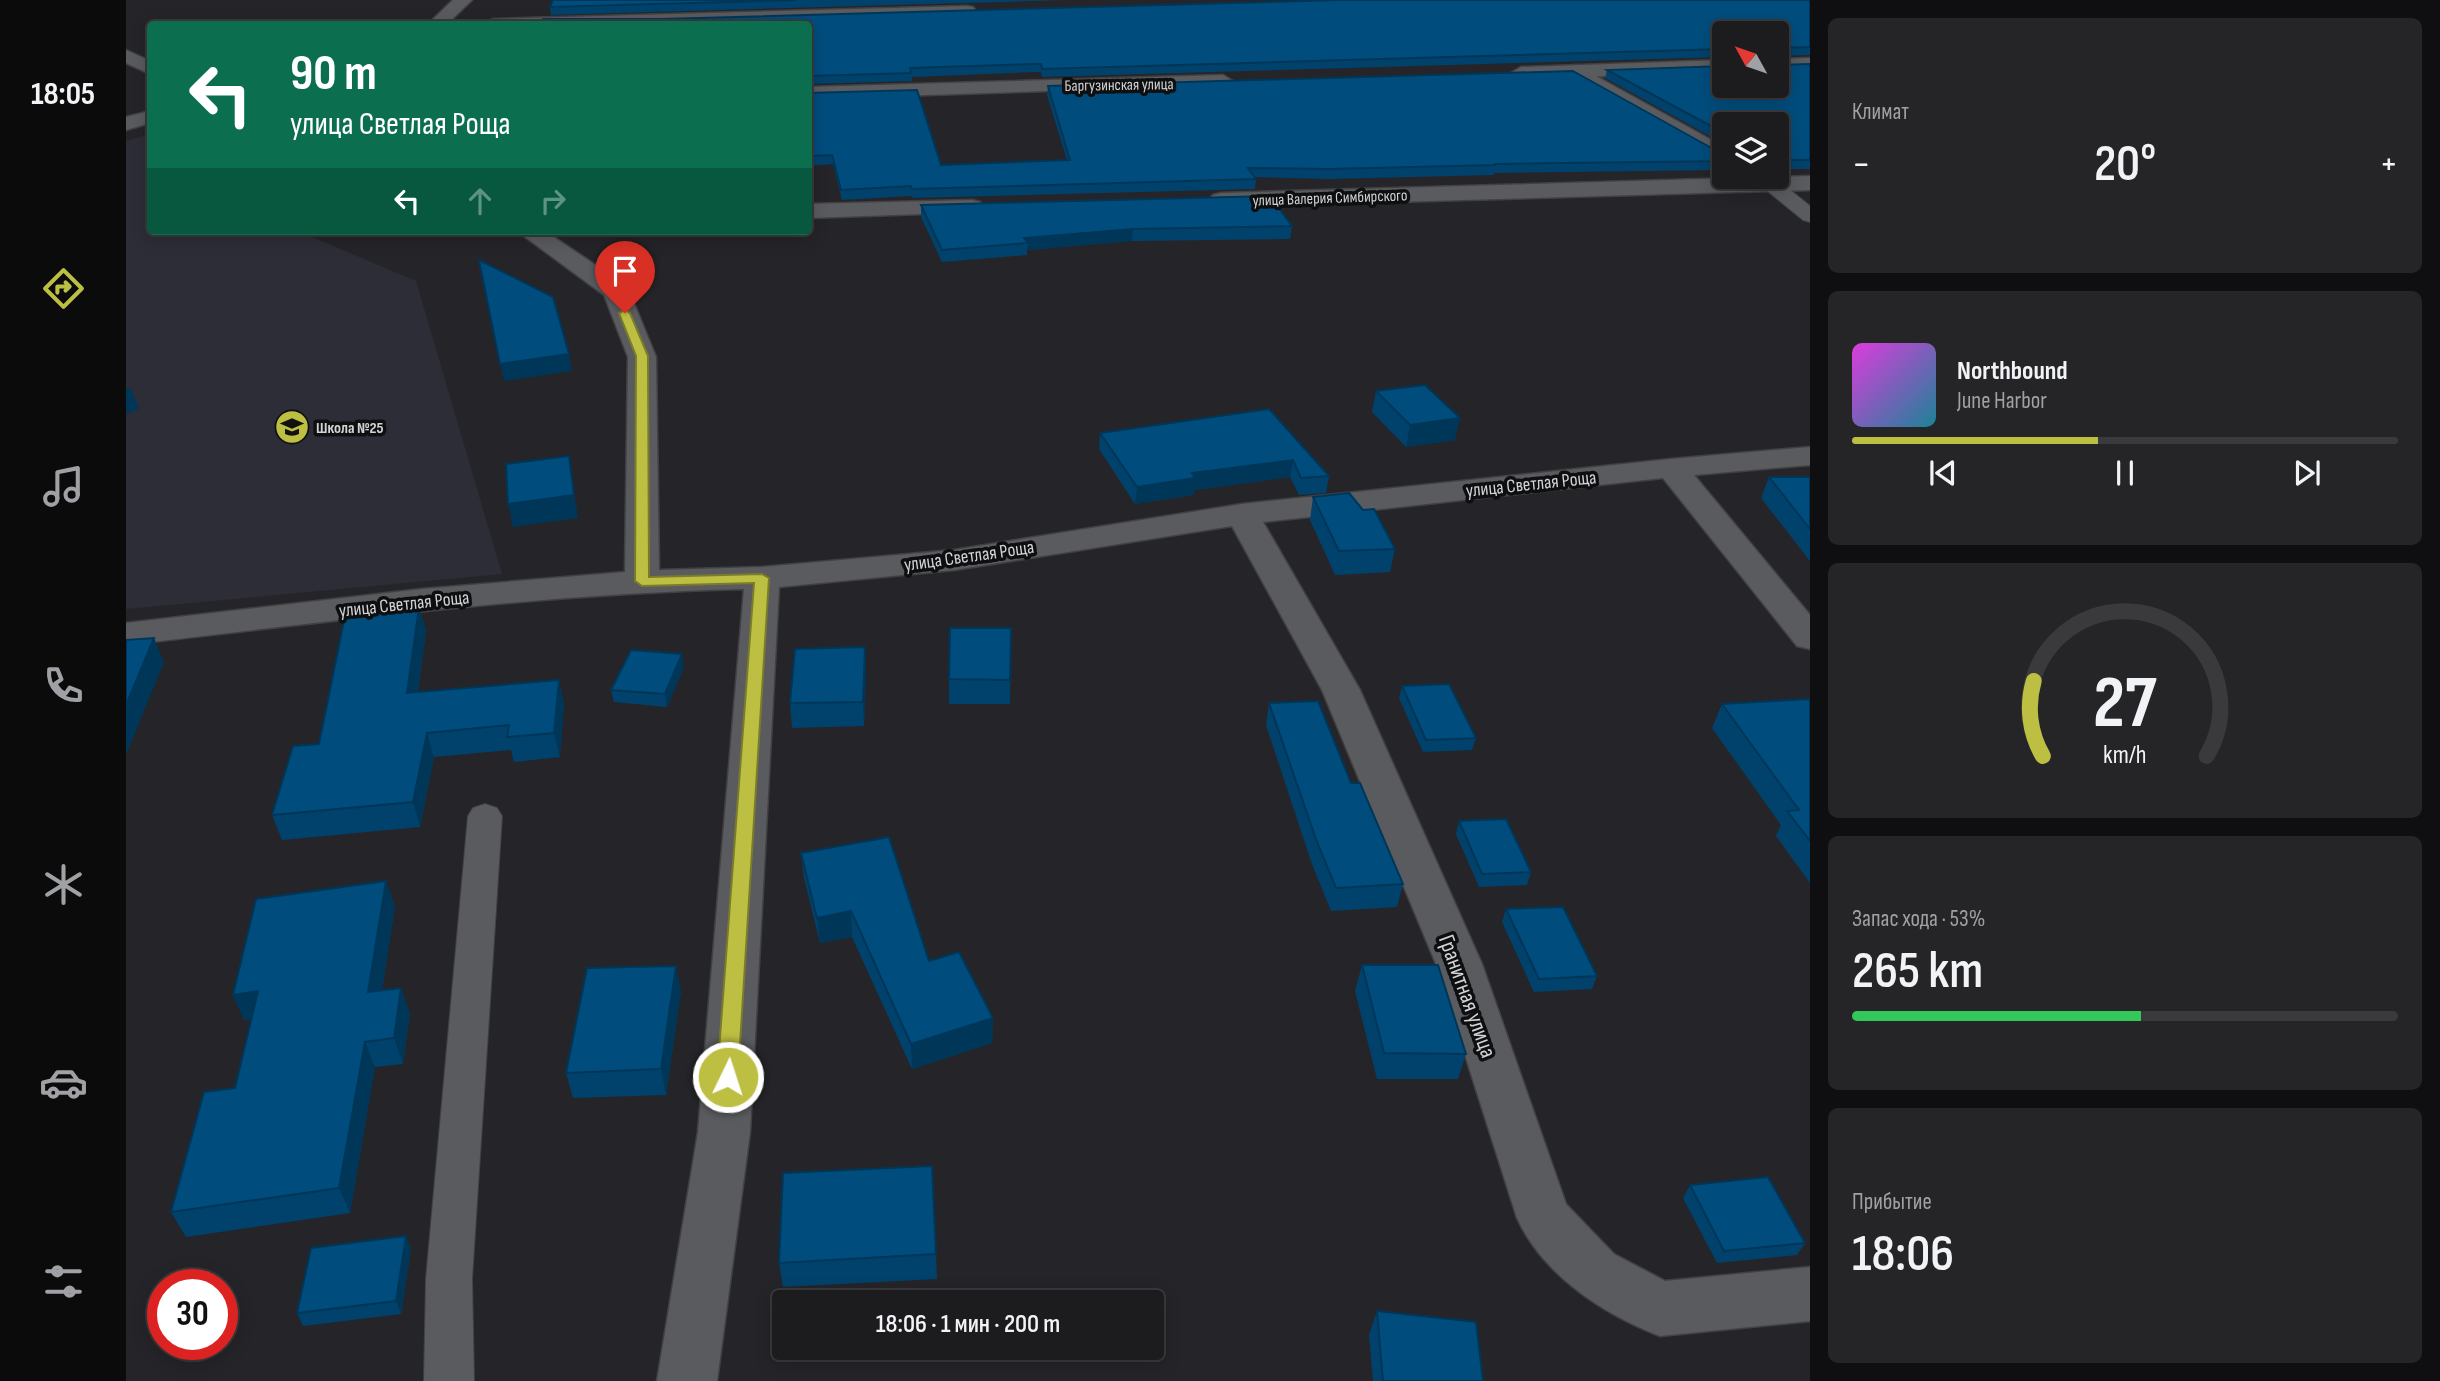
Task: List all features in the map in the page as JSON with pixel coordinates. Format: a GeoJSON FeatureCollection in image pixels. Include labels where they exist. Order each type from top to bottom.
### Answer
{"type":"FeatureCollection","features":[{"type":"Feature","properties":{"kind":"street"},"geometry":{"type":"LineString","coordinates":[[440,21],[463,0]]}},
{"type":"Feature","properties":{"kind":"street"},"geometry":{"type":"LineString","coordinates":[[600,21],[991,10]]}},
{"type":"Feature","properties":{"kind":"street"},"geometry":{"type":"LineString","coordinates":[[126,56],[147,66]]}},
{"type":"Feature","properties":{"kind":"street"},"geometry":{"type":"LineString","coordinates":[[1789,65],[1810,64]]}},
{"type":"Feature","properties":{"kind":"street"},"geometry":{"type":"LineString","coordinates":[[1498,73],[1712,66]]}},
{"type":"Feature","properties":{"kind":"street"},"geometry":{"type":"LineString","coordinates":[[1576,71],[1712,149]]}},
{"type":"Feature","properties":{"kind":"street","name":"Баргузинская улица"},"geometry":{"type":"LineString","coordinates":[[812,93],[1242,80]]}},
{"type":"Feature","properties":{"kind":"street"},"geometry":{"type":"LineString","coordinates":[[126,124],[147,118]]}},
{"type":"Feature","properties":{"kind":"street","name":"улица Валерия Симбирского"},"geometry":{"type":"LineString","coordinates":[[1789,182],[1810,183]]}},
{"type":"Feature","properties":{"kind":"street","name":"улица Валерия Симбирского"},"geometry":{"type":"LineString","coordinates":[[1200,201],[1712,183]]}},
{"type":"Feature","properties":{"kind":"street"},"geometry":{"type":"LineString","coordinates":[[812,211],[990,206]]}},
{"type":"Feature","properties":{"kind":"street"},"geometry":{"type":"LineString","coordinates":[[535,235],[616,291],[642,356],[642,581]]}},
{"type":"Feature","properties":{"kind":"street","name":"улица Светлая Роща"},"geometry":{"type":"LineString","coordinates":[[126,634],[422,600],[642,581],[762,578],[954,560],[1242,514],[1671,468],[1810,456]]}},
{"type":"Feature","properties":{"kind":"street"},"geometry":{"type":"LineString","coordinates":[[1671,468],[1810,638]]}},
{"type":"Feature","properties":{"kind":"street","name":"Гранитная улица"},"geometry":{"type":"LineString","coordinates":[[1242,514],[1341,691],[1459,964],[1544,1218],[1594,1272],[1660,1309],[1810,1294]]}},
{"type":"Feature","properties":{"kind":"street"},"geometry":{"type":"LineString","coordinates":[[687,1381],[724,1132],[762,578]]}},
{"type":"Feature","properties":{"kind":"lane"},"geometry":{"type":"LineString","coordinates":[[1776,189],[1810,216]]}},
{"type":"Feature","properties":{"kind":"lane"},"geometry":{"type":"LineString","coordinates":[[449,1381],[449,1279],[485,816]]}},
{"type":"Feature","properties":{"kind":"shaded area","name":"Школа №25"},"geometry":{"type":"Polygon","coordinates":[[[147,135],[147,235],[307,235],[416,281],[502,574],[126,609],[126,141],[147,135]]]}},
{"type":"Feature","properties":{"kind":"building"},"geometry":{"type":"Polygon","coordinates":[[[553,0],[796,0],[550,7],[553,0]]]}},
{"type":"Feature","properties":{"kind":"building"},"geometry":{"type":"Polygon","coordinates":[[[1340,0],[1810,0],[1810,47],[1789,48],[1789,21],[1712,21],[1712,49],[1042,69],[1041,64],[1034,64],[910,68],[911,73],[812,76],[812,21],[542,21],[662,19],[1340,0]]]}},
{"type":"Feature","properties":{"kind":"building"},"geometry":{"type":"Polygon","coordinates":[[[1810,64],[1810,160],[1789,160],[1789,112],[1712,112],[1712,127],[1607,70],[1712,66],[1712,98],[1789,98],[1789,65],[1810,64]]]}},
{"type":"Feature","properties":{"kind":"building"},"geometry":{"type":"Polygon","coordinates":[[[1573,71],[1712,148],[1712,161],[1329,169],[1248,168],[1256,179],[912,189],[911,186],[841,190],[832,155],[812,156],[812,93],[917,90],[941,165],[1070,160],[1048,86],[1573,71]]]}},
{"type":"Feature","properties":{"kind":"building"},"geometry":{"type":"Polygon","coordinates":[[[1270,196],[1292,226],[1133,229],[1024,238],[1028,243],[942,250],[921,205],[1270,196]]]}},
{"type":"Feature","properties":{"kind":"building"},"geometry":{"type":"Polygon","coordinates":[[[479,260],[553,297],[569,354],[500,364],[479,260]]]}},
{"type":"Feature","properties":{"kind":"building"},"geometry":{"type":"Polygon","coordinates":[[[1425,385],[1460,418],[1410,425],[1376,391],[1425,385]]]}},
{"type":"Feature","properties":{"kind":"building"},"geometry":{"type":"Polygon","coordinates":[[[1269,409],[1329,476],[1301,478],[1293,460],[1192,473],[1195,478],[1137,487],[1100,433],[1269,409]]]}},
{"type":"Feature","properties":{"kind":"building"},"geometry":{"type":"Polygon","coordinates":[[[569,456],[574,495],[508,504],[506,464],[569,456]]]}},
{"type":"Feature","properties":{"kind":"building"},"geometry":{"type":"Polygon","coordinates":[[[1769,477],[1810,477],[1810,529],[1769,477]]]}},
{"type":"Feature","properties":{"kind":"building"},"geometry":{"type":"Polygon","coordinates":[[[1349,493],[1363,510],[1374,509],[1395,549],[1339,551],[1313,497],[1349,493]]]}},
{"type":"Feature","properties":{"kind":"building"},"geometry":{"type":"Polygon","coordinates":[[[419,607],[407,693],[559,680],[554,733],[507,737],[509,725],[427,733],[413,802],[272,815],[293,746],[319,744],[345,616],[419,607]]]}},
{"type":"Feature","properties":{"kind":"building"},"geometry":{"type":"Polygon","coordinates":[[[950,628],[1011,628],[1010,680],[949,679],[950,628]]]}},
{"type":"Feature","properties":{"kind":"building"},"geometry":{"type":"Polygon","coordinates":[[[154,638],[126,705],[126,640],[154,638]]]}},
{"type":"Feature","properties":{"kind":"building"},"geometry":{"type":"Polygon","coordinates":[[[865,647],[863,702],[790,703],[795,649],[865,647]]]}},
{"type":"Feature","properties":{"kind":"building"},"geometry":{"type":"Polygon","coordinates":[[[631,650],[682,654],[665,694],[611,690],[631,650]]]}},
{"type":"Feature","properties":{"kind":"building"},"geometry":{"type":"Polygon","coordinates":[[[1449,684],[1476,738],[1426,740],[1402,686],[1449,684]]]}},
{"type":"Feature","properties":{"kind":"building"},"geometry":{"type":"Polygon","coordinates":[[[1810,699],[1810,841],[1787,811],[1799,810],[1722,704],[1810,699]]]}},
{"type":"Feature","properties":{"kind":"building"},"geometry":{"type":"Polygon","coordinates":[[[1318,701],[1351,783],[1360,783],[1403,884],[1336,888],[1317,842],[1269,703],[1318,701]]]}},
{"type":"Feature","properties":{"kind":"building"},"geometry":{"type":"Polygon","coordinates":[[[1506,819],[1531,872],[1482,874],[1459,821],[1506,819]]]}},
{"type":"Feature","properties":{"kind":"building"},"geometry":{"type":"Polygon","coordinates":[[[889,837],[929,961],[959,952],[993,1018],[911,1044],[851,911],[817,918],[801,853],[889,837]]]}},
{"type":"Feature","properties":{"kind":"building"},"geometry":{"type":"Polygon","coordinates":[[[386,881],[368,992],[401,988],[394,1038],[365,1042],[339,1188],[171,1212],[204,1092],[235,1088],[258,991],[233,995],[256,899],[386,881]]]}},
{"type":"Feature","properties":{"kind":"building"},"geometry":{"type":"Polygon","coordinates":[[[1563,907],[1597,976],[1539,979],[1506,909],[1563,907]]]}},
{"type":"Feature","properties":{"kind":"building"},"geometry":{"type":"Polygon","coordinates":[[[1362,965],[1438,965],[1466,1054],[1384,1053],[1362,965]]]}},
{"type":"Feature","properties":{"kind":"building"},"geometry":{"type":"Polygon","coordinates":[[[676,966],[661,1069],[566,1073],[587,968],[676,966]]]}},
{"type":"Feature","properties":{"kind":"building"},"geometry":{"type":"Polygon","coordinates":[[[932,1166],[936,1254],[779,1263],[783,1173],[932,1166]]]}},
{"type":"Feature","properties":{"kind":"building"},"geometry":{"type":"Polygon","coordinates":[[[1768,1177],[1805,1243],[1724,1251],[1690,1185],[1768,1177]]]}},
{"type":"Feature","properties":{"kind":"building"},"geometry":{"type":"Polygon","coordinates":[[[406,1236],[396,1301],[297,1313],[311,1248],[406,1236]]]}},
{"type":"Feature","properties":{"kind":"building"},"geometry":{"type":"Polygon","coordinates":[[[1377,1311],[1476,1322],[1483,1381],[1383,1381],[1377,1311]]]}},
{"type":"Feature","properties":{"kind":"place","name":"Школа №25"},"geometry":{"type":"Point","coordinates":[292,427]}},
{"type":"Feature","properties":{"kind":"route"},"geometry":{"type":"LineString","coordinates":[[625,313],[642,356],[642,581],[762,578],[728,1077]]}}]}
